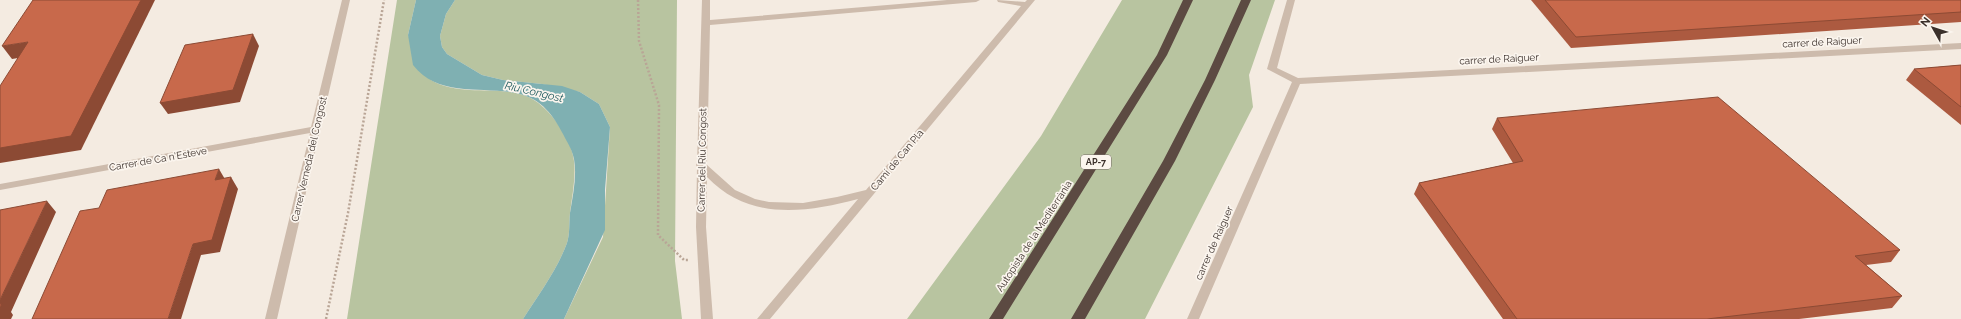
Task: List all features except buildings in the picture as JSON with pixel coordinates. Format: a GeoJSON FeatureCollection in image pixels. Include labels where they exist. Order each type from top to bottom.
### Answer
{"type":"FeatureCollection","features":[{"type":"Feature","properties":{"kind":"highway","name":"Autopista de la Mediterrània"},"geometry":{"type":"LineString","coordinates":[[996,319],[1080,188],[1162,55],[1188,0]]}},
{"type":"Feature","properties":{"kind":"highway"},"geometry":{"type":"LineString","coordinates":[[1078,319],[1169,161],[1210,80],[1246,0]]}},
{"type":"Feature","properties":{"kind":"street","name":"Carrer Verneda del Congost"},"geometry":{"type":"LineString","coordinates":[[271,319],[346,0]]}},
{"type":"Feature","properties":{"kind":"street","name":"Carrer del Riu Congost"},"geometry":{"type":"LineString","coordinates":[[706,0],[701,165],[701,227],[707,319]]}},
{"type":"Feature","properties":{"kind":"street"},"geometry":{"type":"LineString","coordinates":[[706,22],[976,0]]}},
{"type":"Feature","properties":{"kind":"street"},"geometry":{"type":"LineString","coordinates":[[1001,0],[1029,2]]}},
{"type":"Feature","properties":{"kind":"street"},"geometry":{"type":"LineString","coordinates":[[1291,0],[1272,68],[1297,81]]}},
{"type":"Feature","properties":{"kind":"street","name":"Camí de Can Pla"},"geometry":{"type":"LineString","coordinates":[[763,319],[1029,2]]}},
{"type":"Feature","properties":{"kind":"street","name":"carrer de Raiguer"},"geometry":{"type":"LineString","coordinates":[[1193,319],[1297,81],[1961,46]]}},
{"type":"Feature","properties":{"kind":"street","name":"Carrer de Ca n'Esteve"},"geometry":{"type":"LineString","coordinates":[[0,187],[316,130]]}},
{"type":"Feature","properties":{"kind":"street"},"geometry":{"type":"LineString","coordinates":[[701,165],[735,195],[752,202],[771,206],[810,207],[870,192]]}},
{"type":"Feature","properties":{"kind":"path"},"geometry":{"type":"LineString","coordinates":[[326,319],[348,213],[384,0]]}},
{"type":"Feature","properties":{"kind":"path"},"geometry":{"type":"LineString","coordinates":[[638,0],[639,41],[658,105],[660,120],[658,235],[684,260],[703,262]]}},
{"type":"Feature","properties":{"kind":"green space"},"geometry":{"type":"Polygon","coordinates":[[[397,0],[416,0],[408,35],[431,80],[454,88],[466,90],[503,91],[526,96],[542,106],[550,114],[558,123],[569,143],[574,161],[574,187],[567,243],[553,272],[523,319],[347,319],[397,0]]]}},
{"type":"Feature","properties":{"kind":"green space"},"geometry":{"type":"Polygon","coordinates":[[[455,0],[677,0],[675,261],[682,319],[564,319],[603,237],[610,127],[599,104],[580,92],[542,84],[503,80],[482,75],[447,54],[442,47],[440,36],[446,14],[455,0]]]}},
{"type":"Feature","properties":{"kind":"green space"},"geometry":{"type":"Polygon","coordinates":[[[1122,0],[1275,0],[1249,75],[1253,107],[1145,319],[907,319],[1041,136],[1122,0]]]}},
{"type":"Feature","properties":{"kind":"water","name":"Riu Congost"},"geometry":{"type":"Polygon","coordinates":[[[416,0],[455,0],[446,14],[440,36],[442,47],[447,54],[482,75],[503,80],[562,86],[580,92],[599,104],[610,127],[605,190],[605,230],[564,319],[523,319],[553,272],[563,253],[569,236],[570,213],[575,179],[575,165],[571,149],[551,115],[535,100],[520,94],[449,87],[436,83],[424,76],[413,65],[408,35],[416,0]]]}}]}
